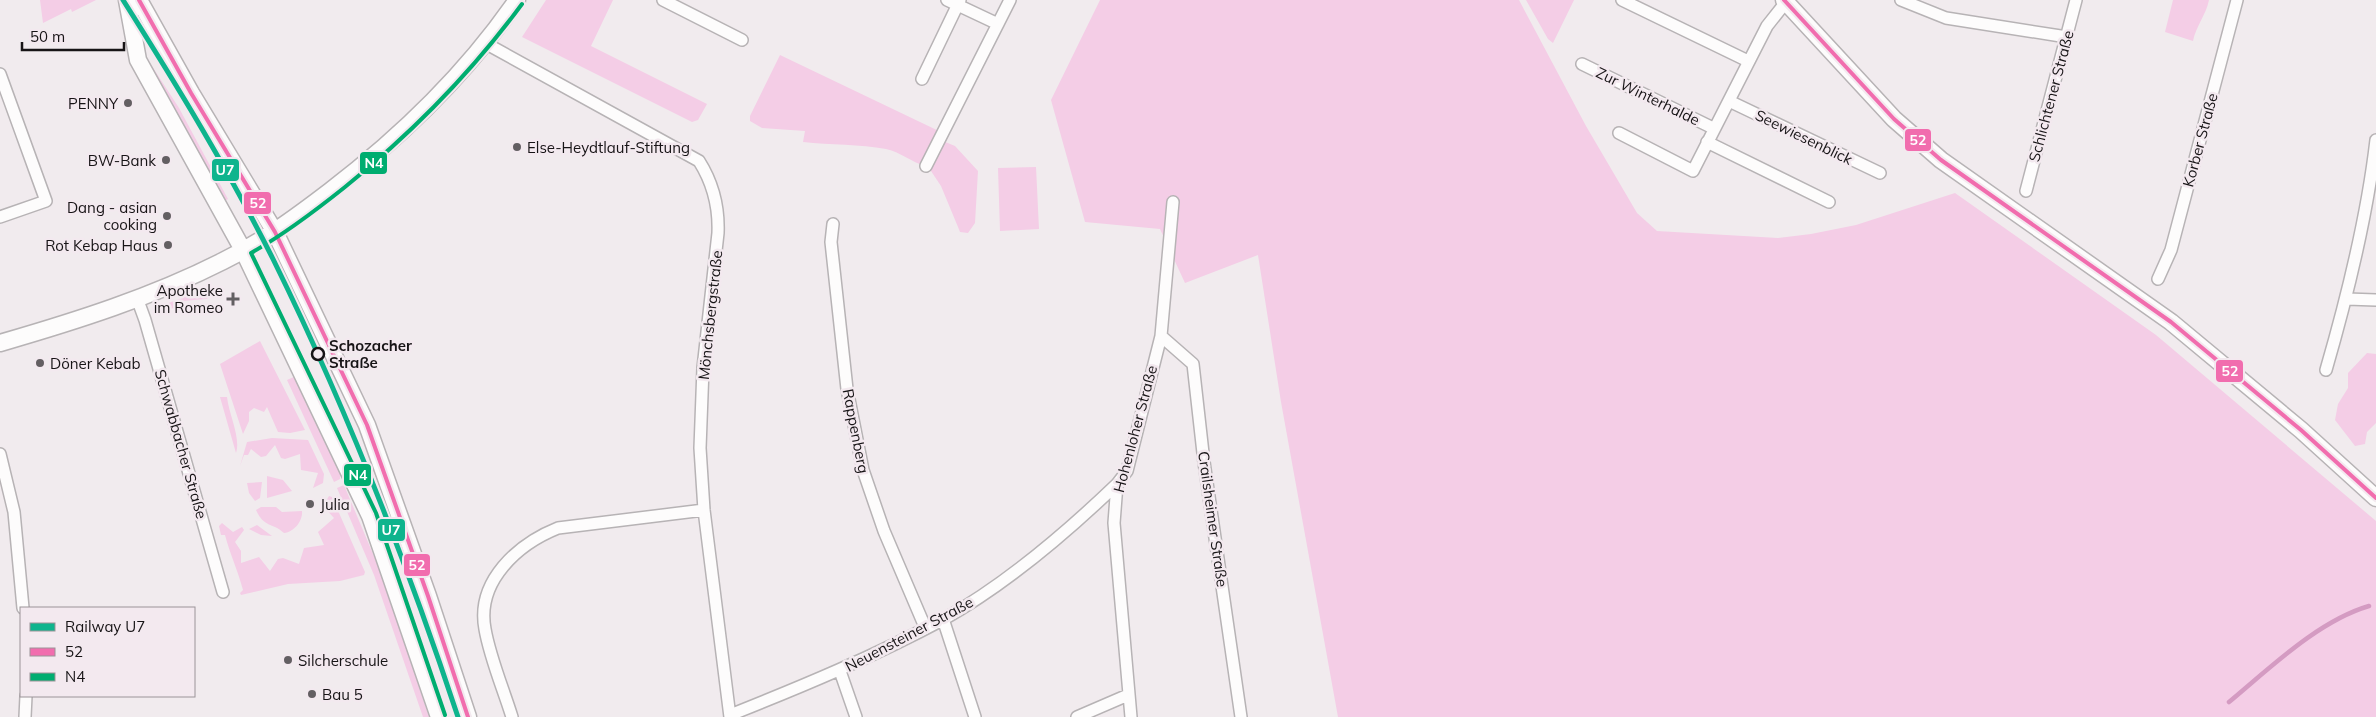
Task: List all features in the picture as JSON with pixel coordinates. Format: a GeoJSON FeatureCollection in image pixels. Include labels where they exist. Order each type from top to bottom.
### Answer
{"type":"FeatureCollection","features":[{"type":"Feature","properties":{"kind":"main road"},"geometry":{"type":"LineString","coordinates":[[127,0],[138,60],[243,250],[370,516],[439,717]]}},
{"type":"Feature","properties":{"kind":"main road"},"geometry":{"type":"LineString","coordinates":[[139,0],[191,93],[275,232],[367,425],[428,596],[468,717]]}},
{"type":"Feature","properties":{"kind":"main road"},"geometry":{"type":"LineString","coordinates":[[0,343],[76,322],[137,298],[196,274],[275,232],[371,160],[400,134],[448,86],[517,0]]}},
{"type":"Feature","properties":{"kind":"main road"},"geometry":{"type":"LineString","coordinates":[[1785,1],[1894,119],[1941,160],[2171,322],[2301,430],[2376,498]]}},
{"type":"Feature","properties":{"kind":"street"},"geometry":{"type":"LineString","coordinates":[[663,0],[742,40]]}},
{"type":"Feature","properties":{"kind":"street"},"geometry":{"type":"LineString","coordinates":[[926,166],[1010,0]]}},
{"type":"Feature","properties":{"kind":"street"},"geometry":{"type":"LineString","coordinates":[[1622,0],[1748,61]]}},
{"type":"Feature","properties":{"kind":"street"},"geometry":{"type":"LineString","coordinates":[[1901,0],[1946,18],[2067,37]]}},
{"type":"Feature","properties":{"kind":"street","name":"Schlichtener Straße"},"geometry":{"type":"LineString","coordinates":[[2026,191],[2076,0]]}},
{"type":"Feature","properties":{"kind":"street","name":"Korber Straße"},"geometry":{"type":"LineString","coordinates":[[2158,279],[2171,250],[2237,0]]}},
{"type":"Feature","properties":{"kind":"street"},"geometry":{"type":"LineString","coordinates":[[1619,133],[1693,171],[1748,61],[1767,26],[1785,1]]}},
{"type":"Feature","properties":{"kind":"street"},"geometry":{"type":"LineString","coordinates":[[922,79],[955,2],[998,24]]}},
{"type":"Feature","properties":{"kind":"street","name":"Mönchsbergstraße"},"geometry":{"type":"LineString","coordinates":[[485,42],[698,161],[706,171],[715,196],[719,215],[703,368],[700,448],[704,510],[730,716]]}},
{"type":"Feature","properties":{"kind":"street","name":"Zur Winterhalde"},"geometry":{"type":"LineString","coordinates":[[1582,64],[1713,128]]}},
{"type":"Feature","properties":{"kind":"street"},"geometry":{"type":"LineString","coordinates":[[0,74],[4,96],[46,201],[0,217]]}},
{"type":"Feature","properties":{"kind":"street","name":"Seewiesenblick"},"geometry":{"type":"LineString","coordinates":[[1729,101],[1880,173]]}},
{"type":"Feature","properties":{"kind":"street"},"geometry":{"type":"LineString","coordinates":[[2326,370],[2347,299],[2370,190],[2376,140]]}},
{"type":"Feature","properties":{"kind":"street"},"geometry":{"type":"LineString","coordinates":[[1707,142],[1829,202]]}},
{"type":"Feature","properties":{"kind":"street","name":"Hohenloher Straße"},"geometry":{"type":"LineString","coordinates":[[1132,717],[1128,695],[1114,523],[1117,484],[1127,471],[1161,336],[1173,202]]}},
{"type":"Feature","properties":{"kind":"street","name":"Rappenberg"},"geometry":{"type":"LineString","coordinates":[[833,224],[832,251],[854,434],[872,502],[925,627]]}},
{"type":"Feature","properties":{"kind":"street","name":"Schwabbacher Straße"},"geometry":{"type":"LineString","coordinates":[[137,298],[146,320],[223,592]]}},
{"type":"Feature","properties":{"kind":"street"},"geometry":{"type":"LineString","coordinates":[[2347,299],[2376,300]]}},
{"type":"Feature","properties":{"kind":"street","name":"Crailsheimer Straße"},"geometry":{"type":"LineString","coordinates":[[1161,336],[1194,364],[1204,462],[1241,717]]}},
{"type":"Feature","properties":{"kind":"street"},"geometry":{"type":"LineString","coordinates":[[0,454],[14,512],[23,607]]}},
{"type":"Feature","properties":{"kind":"street","name":"Neuensteiner Straße"},"geometry":{"type":"LineString","coordinates":[[730,716],[840,671],[943,619],[1026,564],[1085,515],[1117,484]]}},
{"type":"Feature","properties":{"kind":"street"},"geometry":{"type":"LineString","coordinates":[[512,717],[485,628],[484,611],[487,594],[508,560],[541,535],[558,528],[704,510]]}},
{"type":"Feature","properties":{"kind":"street"},"geometry":{"type":"LineString","coordinates":[[943,619],[974,717]]}},
{"type":"Feature","properties":{"kind":"street"},"geometry":{"type":"LineString","coordinates":[[840,671],[856,717]]}},
{"type":"Feature","properties":{"kind":"street"},"geometry":{"type":"LineString","coordinates":[[1077,717],[1128,695]]}},
{"type":"Feature","properties":{"kind":"street"},"geometry":{"type":"LineString","coordinates":[[25,717],[26,697]]}},
{"type":"Feature","properties":{"kind":"shaded area"},"geometry":{"type":"Polygon","coordinates":[[[40,0],[96,0],[72,12],[71,9],[43,23],[40,0]]]}},
{"type":"Feature","properties":{"kind":"shaded area"},"geometry":{"type":"Polygon","coordinates":[[[546,0],[613,0],[591,46],[707,104],[698,120],[692,122],[522,37],[546,0]]]}},
{"type":"Feature","properties":{"kind":"shaded area"},"geometry":{"type":"Polygon","coordinates":[[[1100,0],[1519,0],[1586,126],[1637,213],[1657,231],[1778,238],[1811,234],[1856,225],[1955,193],[2156,335],[2376,521],[2376,717],[1338,717],[1281,402],[1258,255],[1185,283],[1160,229],[1085,222],[1051,100],[1100,0]]]}},
{"type":"Feature","properties":{"kind":"shaded area"},"geometry":{"type":"Polygon","coordinates":[[[1526,0],[1574,0],[1553,43],[1548,39],[1526,0]]]}},
{"type":"Feature","properties":{"kind":"shaded area"},"geometry":{"type":"Polygon","coordinates":[[[2173,0],[2209,0],[2193,41],[2165,32],[2173,0]]]}},
{"type":"Feature","properties":{"kind":"shaded area"},"geometry":{"type":"Polygon","coordinates":[[[780,55],[943,133],[926,166],[916,163],[897,152],[886,149],[803,142],[805,131],[762,128],[750,121],[750,116],[780,55]]]}},
{"type":"Feature","properties":{"kind":"shaded area"},"geometry":{"type":"Polygon","coordinates":[[[148,60],[179,108],[228,199],[223,202],[145,64],[148,60]]]}},
{"type":"Feature","properties":{"kind":"shaded area"},"geometry":{"type":"Polygon","coordinates":[[[943,141],[955,146],[978,171],[975,223],[968,233],[960,232],[941,186],[929,168],[943,141]]]}},
{"type":"Feature","properties":{"kind":"shaded area"},"geometry":{"type":"Polygon","coordinates":[[[1036,167],[1039,229],[1000,231],[998,168],[1036,167]]]}},
{"type":"Feature","properties":{"kind":"shaded area"},"geometry":{"type":"Polygon","coordinates":[[[210,287],[214,296],[206,299],[182,301],[164,315],[154,314],[156,309],[161,306],[210,287]]]}},
{"type":"Feature","properties":{"kind":"shaded area"},"geometry":{"type":"Polygon","coordinates":[[[260,341],[305,430],[290,433],[278,432],[267,407],[264,412],[254,408],[249,412],[249,421],[243,434],[220,364],[260,341]]]}},
{"type":"Feature","properties":{"kind":"shaded area"},"geometry":{"type":"Polygon","coordinates":[[[2367,353],[2376,354],[2376,423],[2367,432],[2365,444],[2355,446],[2335,420],[2338,404],[2348,388],[2348,373],[2367,353]]]}},
{"type":"Feature","properties":{"kind":"shaded area"},"geometry":{"type":"Polygon","coordinates":[[[296,376],[340,473],[340,479],[334,482],[287,380],[296,376]]]}},
{"type":"Feature","properties":{"kind":"shaded area"},"geometry":{"type":"Polygon","coordinates":[[[220,397],[227,397],[236,433],[236,453],[220,397]]]}},
{"type":"Feature","properties":{"kind":"shaded area"},"geometry":{"type":"Polygon","coordinates":[[[272,438],[308,440],[324,474],[323,483],[313,488],[318,473],[301,470],[300,454],[285,459],[281,458],[275,445],[266,456],[261,457],[251,449],[248,455],[244,455],[240,466],[247,442],[272,438]]]}},
{"type":"Feature","properties":{"kind":"shaded area"},"geometry":{"type":"Polygon","coordinates":[[[267,476],[283,480],[292,491],[267,498],[267,476]]]}},
{"type":"Feature","properties":{"kind":"shaded area"},"geometry":{"type":"Polygon","coordinates":[[[262,482],[260,498],[255,501],[249,493],[247,483],[262,482]]]}},
{"type":"Feature","properties":{"kind":"shaded area"},"geometry":{"type":"Polygon","coordinates":[[[344,485],[381,573],[429,717],[423,717],[374,575],[337,488],[344,485]]]}},
{"type":"Feature","properties":{"kind":"shaded area"},"geometry":{"type":"Polygon","coordinates":[[[329,496],[332,497],[365,572],[364,575],[340,581],[288,584],[241,595],[240,593],[243,590],[241,583],[225,535],[221,535],[219,526],[222,523],[233,532],[242,527],[244,530],[235,542],[241,551],[241,563],[259,557],[270,571],[278,559],[283,558],[299,564],[304,548],[324,545],[318,532],[334,518],[323,506],[329,496]]]}},
{"type":"Feature","properties":{"kind":"shaded area"},"geometry":{"type":"Polygon","coordinates":[[[261,507],[276,507],[282,512],[302,511],[302,514],[298,525],[284,533],[262,520],[256,510],[261,507]]]}},
{"type":"Feature","properties":{"kind":"shaded area"},"geometry":{"type":"Polygon","coordinates":[[[257,525],[272,536],[261,535],[249,529],[257,525]]]}},
{"type":"Feature","properties":{"kind":"waterway"},"geometry":{"type":"LineString","coordinates":[[2229,702],[2313,634],[2350,613],[2369,606]]}},
{"type":"Feature","properties":{"kind":"rail line","name":"U7"},"geometry":{"type":"LineString","coordinates":[[123,0],[220,160],[256,225],[300,315],[350,428],[396,542],[458,717]]}},
{"type":"Feature","properties":{"kind":"transit line","name":"52"},"geometry":{"type":"LineString","coordinates":[[139,0],[191,93],[275,232],[367,425],[428,596],[468,717]]}},
{"type":"Feature","properties":{"kind":"transit line","name":"52"},"geometry":{"type":"LineString","coordinates":[[1784,0],[1894,119],[1941,160],[2171,322],[2301,430],[2376,498]]}},
{"type":"Feature","properties":{"kind":"transit line","name":"N4"},"geometry":{"type":"LineString","coordinates":[[445,715],[376,513],[251,253],[276,238],[345,187],[417,124],[461,78],[522,4]]}},
{"type":"Feature","properties":{"kind":"place","name":"PENNY"},"geometry":{"type":"Point","coordinates":[128,103]}},
{"type":"Feature","properties":{"kind":"place","name":"Else-Heydtlauf-Stiftung"},"geometry":{"type":"Point","coordinates":[517,147]}},
{"type":"Feature","properties":{"kind":"place","name":"BW-Bank"},"geometry":{"type":"Point","coordinates":[166,160]}},
{"type":"Feature","properties":{"kind":"place","name":"Dang - asian cooking"},"geometry":{"type":"Point","coordinates":[167,216]}},
{"type":"Feature","properties":{"kind":"place","name":"Rot Kebap Haus"},"geometry":{"type":"Point","coordinates":[168,245]}},
{"type":"Feature","properties":{"kind":"place","name":"Apotheke im Romeo"},"geometry":{"type":"Point","coordinates":[233,299]}},
{"type":"Feature","properties":{"kind":"place","name":"Schozacher Straße"},"geometry":{"type":"Point","coordinates":[318,354]}},
{"type":"Feature","properties":{"kind":"place","name":"Döner Kebab"},"geometry":{"type":"Point","coordinates":[40,363]}},
{"type":"Feature","properties":{"kind":"place","name":"Julia"},"geometry":{"type":"Point","coordinates":[310,504]}},
{"type":"Feature","properties":{"kind":"place","name":"Silcherschule"},"geometry":{"type":"Point","coordinates":[288,660]}},
{"type":"Feature","properties":{"kind":"place","name":"Bau 5"},"geometry":{"type":"Point","coordinates":[312,694]}}]}
